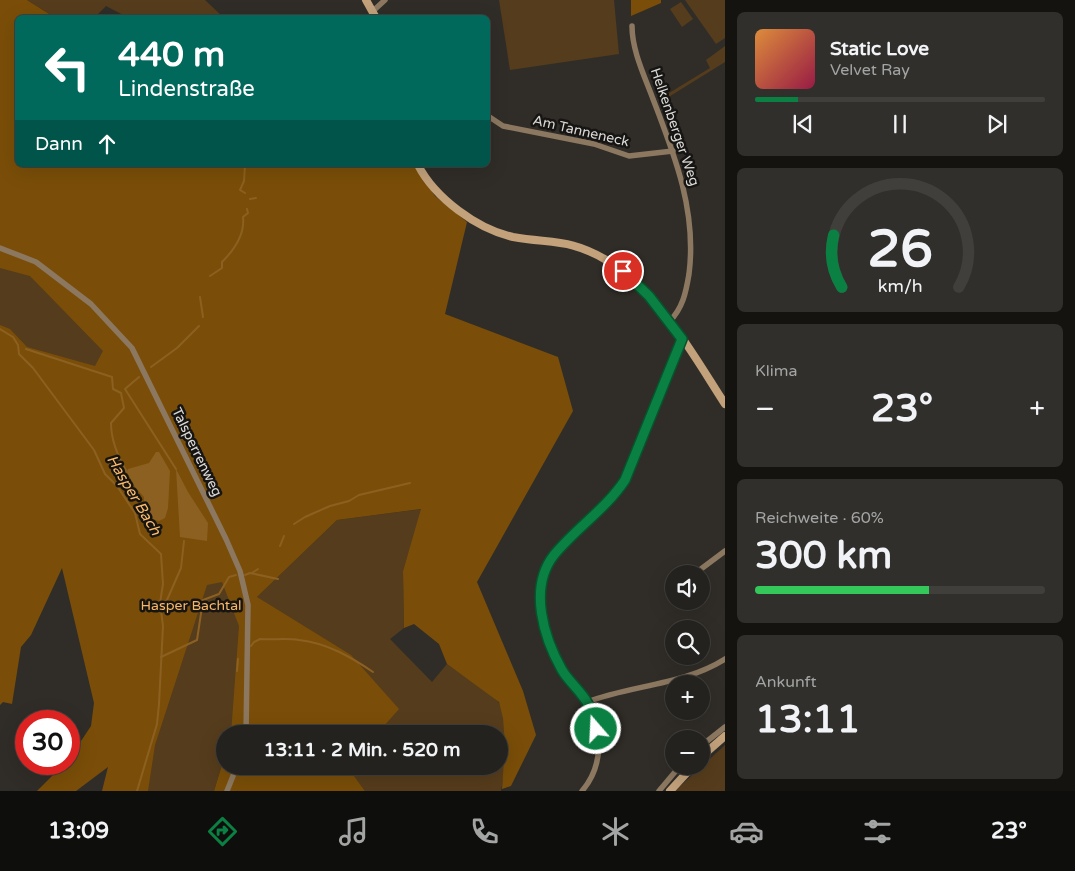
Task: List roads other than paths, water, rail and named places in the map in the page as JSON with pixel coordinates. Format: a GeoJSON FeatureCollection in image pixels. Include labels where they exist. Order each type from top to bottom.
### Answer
{"type":"FeatureCollection","features":[{"type":"Feature","properties":{"kind":"main road"},"geometry":{"type":"LineString","coordinates":[[366,0],[374,14]]}},
{"type":"Feature","properties":{"kind":"main road"},"geometry":{"type":"LineString","coordinates":[[419,167],[437,191],[480,223],[514,237],[558,241],[584,248],[623,271],[655,303],[682,339],[725,404]]}},
{"type":"Feature","properties":{"kind":"main road"},"geometry":{"type":"LineString","coordinates":[[710,749],[725,736]]}},
{"type":"Feature","properties":{"kind":"main road"},"geometry":{"type":"LineString","coordinates":[[670,791],[685,775]]}},
{"type":"Feature","properties":{"kind":"street"},"geometry":{"type":"LineString","coordinates":[[374,14],[385,0]]}},
{"type":"Feature","properties":{"kind":"street","name":"Helkenberger Weg"},"geometry":{"type":"LineString","coordinates":[[632,26],[632,38],[673,151],[687,206],[692,248],[686,290],[679,312],[669,322]]}},
{"type":"Feature","properties":{"kind":"street","name":"Am Tanneneck"},"geometry":{"type":"LineString","coordinates":[[490,117],[503,126],[594,144],[629,156],[673,151]]}},
{"type":"Feature","properties":{"kind":"street","name":"Talsperrenweg"},"geometry":{"type":"LineString","coordinates":[[0,248],[36,262],[91,304],[132,348],[240,571],[248,604],[246,725]]}},
{"type":"Feature","properties":{"kind":"street"},"geometry":{"type":"LineString","coordinates":[[582,791],[592,779],[598,760],[596,729],[587,702],[568,680],[557,661],[540,606],[541,580],[553,556],[614,496],[625,480],[682,339]]}},
{"type":"Feature","properties":{"kind":"street"},"geometry":{"type":"LineString","coordinates":[[706,565],[725,551]]}},
{"type":"Feature","properties":{"kind":"street"},"geometry":{"type":"LineString","coordinates":[[587,702],[628,689],[690,676],[725,659]]}},
{"type":"Feature","properties":{"kind":"street"},"geometry":{"type":"LineString","coordinates":[[710,739],[725,727]]}},
{"type":"Feature","properties":{"kind":"street"},"geometry":{"type":"LineString","coordinates":[[227,791],[233,775]]}},
{"type":"Feature","properties":{"kind":"street"},"geometry":{"type":"LineString","coordinates":[[659,791],[672,775]]}},
{"type":"Feature","properties":{"kind":"waterway"},"geometry":{"type":"LineString","coordinates":[[245,167],[244,181],[240,190],[245,193]]}},
{"type":"Feature","properties":{"kind":"waterway"},"geometry":{"type":"LineString","coordinates":[[250,199],[256,198]]}},
{"type":"Feature","properties":{"kind":"waterway"},"geometry":{"type":"LineString","coordinates":[[210,276],[222,268],[222,262],[238,241],[242,230],[243,217],[248,213],[247,209]]}},
{"type":"Feature","properties":{"kind":"waterway"},"geometry":{"type":"LineString","coordinates":[[200,297],[203,317]]}},
{"type":"Feature","properties":{"kind":"waterway"},"geometry":{"type":"LineString","coordinates":[[151,367],[177,348],[199,326]]}},
{"type":"Feature","properties":{"kind":"waterway","name":"Hasper Bach"},"geometry":{"type":"LineString","coordinates":[[0,329],[13,337],[18,345],[19,354],[33,368],[94,450],[105,474],[117,486],[135,513],[140,534],[161,554],[163,584],[160,603],[163,626],[157,724],[137,791]]}},
{"type":"Feature","properties":{"kind":"waterway"},"geometry":{"type":"LineString","coordinates":[[26,349],[112,377],[113,389],[121,393],[124,408],[111,423],[112,436],[118,455],[127,472]]}},
{"type":"Feature","properties":{"kind":"waterway"},"geometry":{"type":"LineString","coordinates":[[139,377],[125,389],[176,469]]}},
{"type":"Feature","properties":{"kind":"waterway"},"geometry":{"type":"LineString","coordinates":[[294,524],[305,517],[330,506],[349,501],[359,495],[410,483]]}},
{"type":"Feature","properties":{"kind":"waterway"},"geometry":{"type":"LineString","coordinates":[[280,546],[284,536]]}},
{"type":"Feature","properties":{"kind":"waterway"},"geometry":{"type":"LineString","coordinates":[[163,609],[181,568],[184,541]]}},
{"type":"Feature","properties":{"kind":"waterway"},"geometry":{"type":"LineString","coordinates":[[252,573],[258,569]]}},
{"type":"Feature","properties":{"kind":"waterway"},"geometry":{"type":"LineString","coordinates":[[245,575],[250,573],[278,579]]}},
{"type":"Feature","properties":{"kind":"waterway"},"geometry":{"type":"LineString","coordinates":[[161,657],[197,640],[203,600],[219,594],[229,577],[236,575]]}},
{"type":"Feature","properties":{"kind":"waterway"},"geometry":{"type":"LineString","coordinates":[[251,646],[260,639],[289,639],[319,644],[356,661],[373,672]]}},
{"type":"Feature","properties":{"kind":"waterway"},"geometry":{"type":"LineString","coordinates":[[237,671],[238,659]]}},
{"type":"Feature","properties":{"kind":"park label","name":"Hasper Bachtal"},"geometry":{"type":"Point","coordinates":[191,605]}}]}
